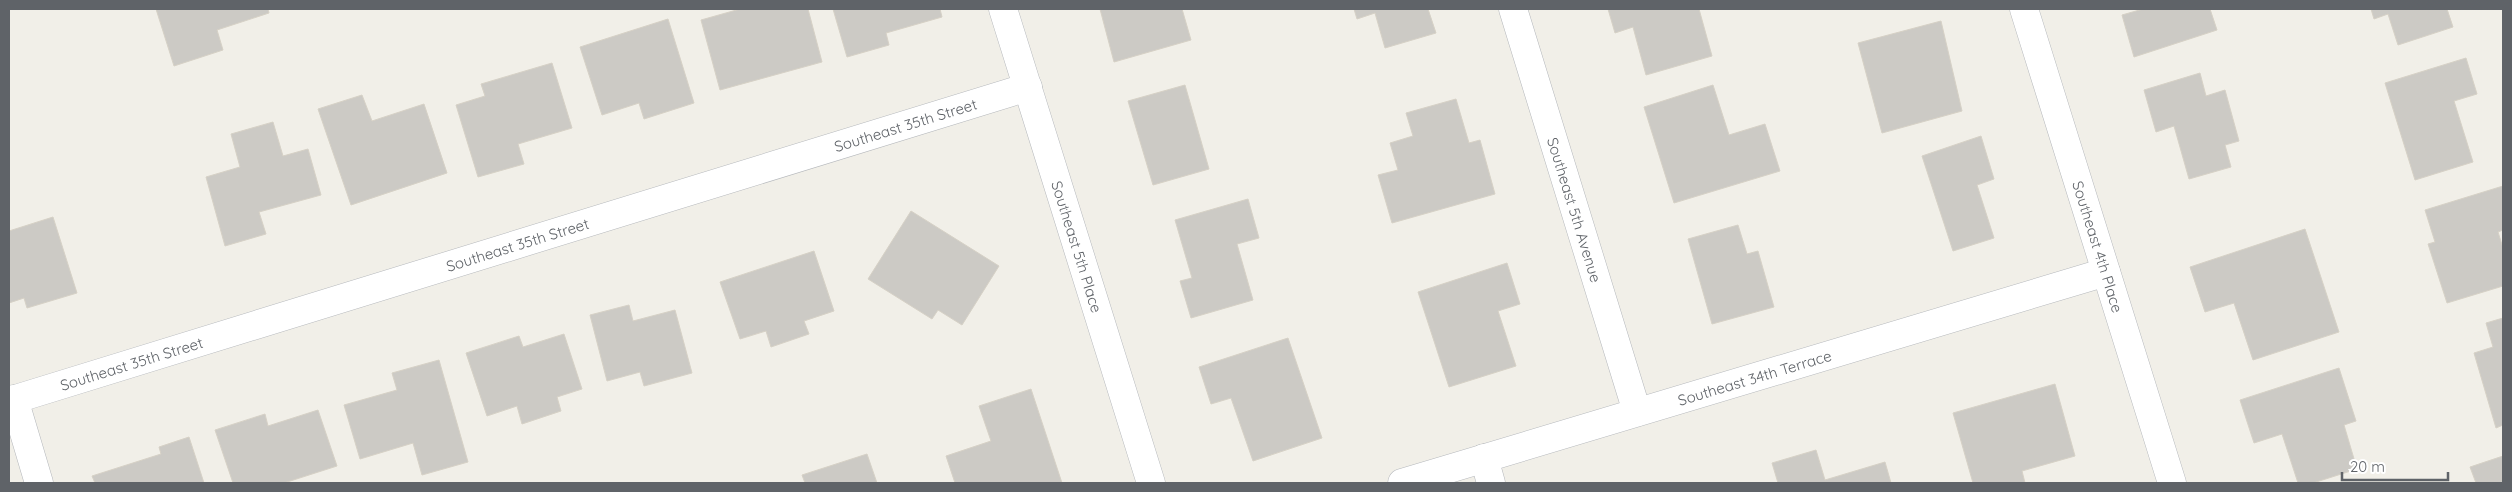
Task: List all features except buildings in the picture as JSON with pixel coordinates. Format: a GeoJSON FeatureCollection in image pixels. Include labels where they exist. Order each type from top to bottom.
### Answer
{"type":"FeatureCollection","features":[{"type":"Feature","properties":{"kind":"street","name":"Southeast 5th Place"},"geometry":{"type":"LineString","coordinates":[[1003,9],[1151,483]]}},
{"type":"Feature","properties":{"kind":"street","name":"Southeast 5th Avenue"},"geometry":{"type":"LineString","coordinates":[[1513,9],[1637,412]]}},
{"type":"Feature","properties":{"kind":"street","name":"Southeast 4th Place"},"geometry":{"type":"LineString","coordinates":[[2024,9],[2172,483]]}},
{"type":"Feature","properties":{"kind":"street","name":"Southeast 35th Street"},"geometry":{"type":"LineString","coordinates":[[12,400],[1028,87]]}},
{"type":"Feature","properties":{"kind":"street","name":"Southeast 34th Terrace"},"geometry":{"type":"LineString","coordinates":[[1402,483],[1488,471],[1637,412],[2106,272]]}},
{"type":"Feature","properties":{"kind":"street"},"geometry":{"type":"LineString","coordinates":[[12,400],[39,483]]}}]}
